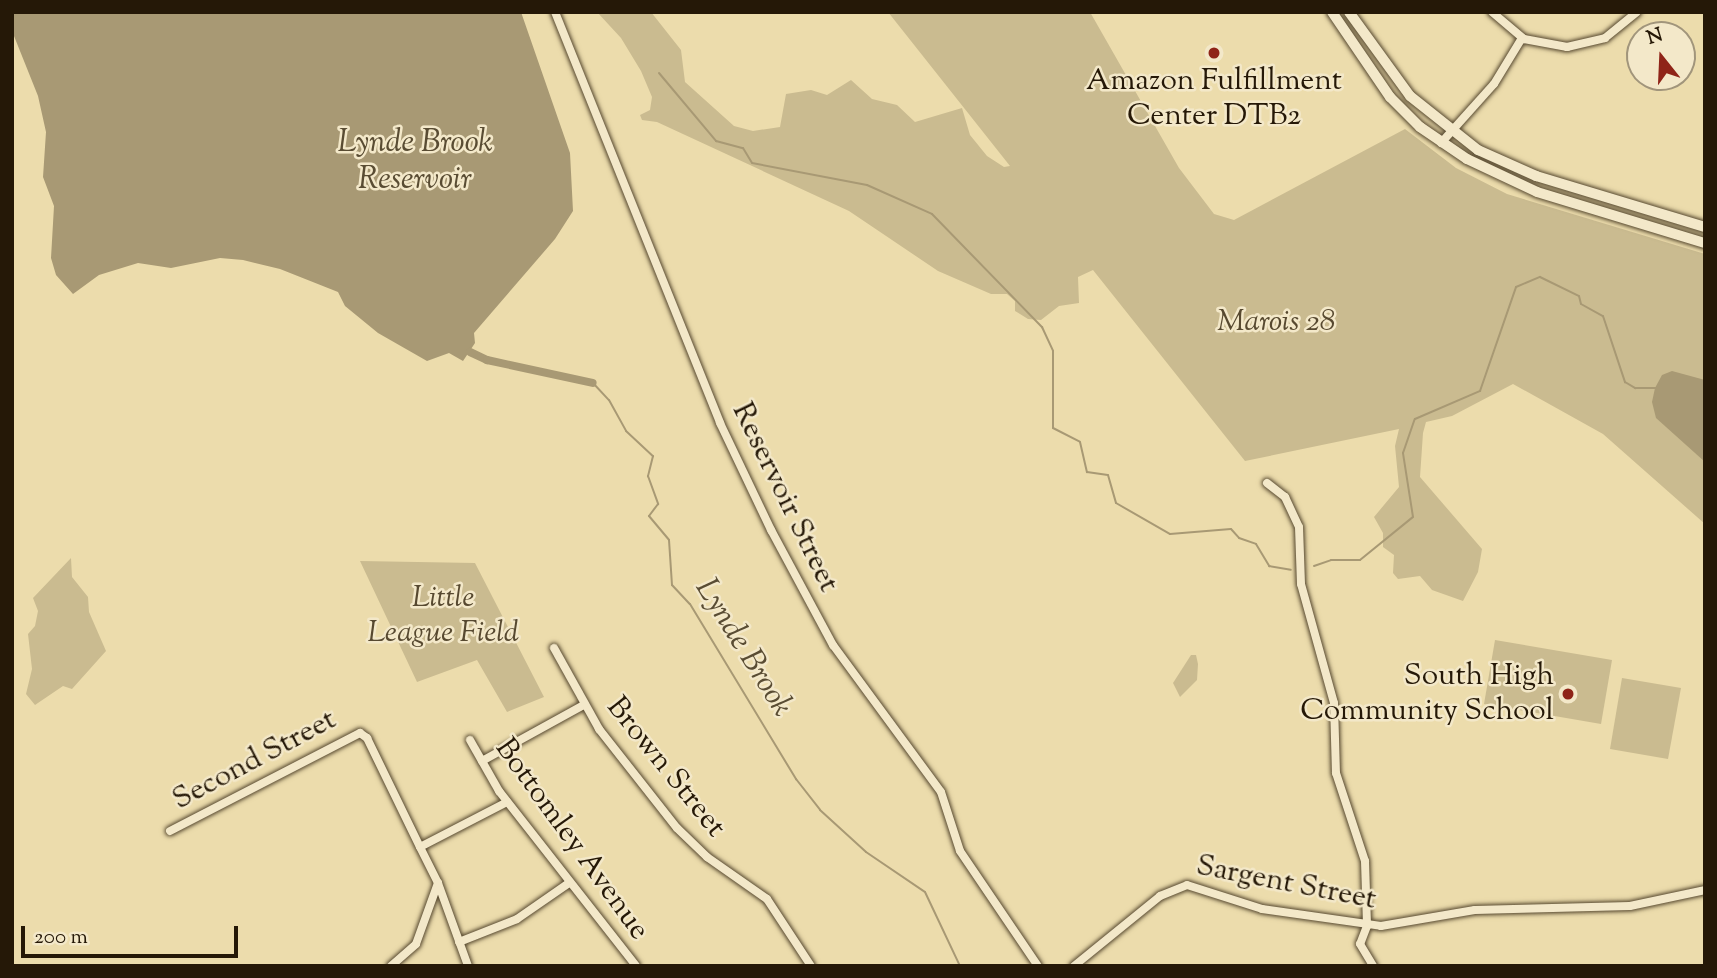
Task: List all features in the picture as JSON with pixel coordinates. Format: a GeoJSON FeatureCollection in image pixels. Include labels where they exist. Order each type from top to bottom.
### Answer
{"type":"FeatureCollection","features":[{"type":"Feature","properties":{"kind":"main road"},"geometry":{"type":"LineString","coordinates":[[1332,12],[1390,97],[1441,143],[1518,185],[1705,243]]}},
{"type":"Feature","properties":{"kind":"main road"},"geometry":{"type":"LineString","coordinates":[[1349,12],[1398,83],[1451,132],[1494,158],[1536,176],[1705,227]]}},
{"type":"Feature","properties":{"kind":"street","name":"Reservoir Street"},"geometry":{"type":"LineString","coordinates":[[555,12],[720,423],[775,537],[833,645],[940,792],[960,851],[1038,966]]}},
{"type":"Feature","properties":{"kind":"street"},"geometry":{"type":"LineString","coordinates":[[1492,12],[1522,38],[1552,47],[1591,44],[1615,32],[1637,12]]}},
{"type":"Feature","properties":{"kind":"street"},"geometry":{"type":"LineString","coordinates":[[1441,143],[1494,84],[1522,38]]}},
{"type":"Feature","properties":{"kind":"street"},"geometry":{"type":"LineString","coordinates":[[1267,484],[1285,497],[1299,527],[1301,584],[1334,703],[1336,773],[1365,861],[1367,926],[1361,945],[1373,966]]}},
{"type":"Feature","properties":{"kind":"street","name":"Brown Street"},"geometry":{"type":"LineString","coordinates":[[554,648],[584,705],[683,835],[767,899],[811,966]]}},
{"type":"Feature","properties":{"kind":"street"},"geometry":{"type":"LineString","coordinates":[[482,761],[584,705]]}},
{"type":"Feature","properties":{"kind":"street","name":"Second Street"},"geometry":{"type":"LineString","coordinates":[[170,831],[360,733],[367,738],[420,847]]}},
{"type":"Feature","properties":{"kind":"street","name":"Bottomley Avenue"},"geometry":{"type":"LineString","coordinates":[[471,740],[507,802],[636,966]]}},
{"type":"Feature","properties":{"kind":"street"},"geometry":{"type":"LineString","coordinates":[[468,966],[438,883],[420,847],[474,815],[507,802]]}},
{"type":"Feature","properties":{"kind":"street"},"geometry":{"type":"LineString","coordinates":[[391,966],[416,944],[438,883]]}},
{"type":"Feature","properties":{"kind":"street"},"geometry":{"type":"LineString","coordinates":[[459,942],[517,919],[569,883]]}},
{"type":"Feature","properties":{"kind":"street","name":"Sargent Street"},"geometry":{"type":"LineString","coordinates":[[1074,966],[1160,896],[1188,885],[1262,909],[1367,926],[1405,924],[1475,910],[1641,904],[1705,890]]}},
{"type":"Feature","properties":{"kind":"green space","name":"Marois 28"},"geometry":{"type":"Polygon","coordinates":[[[597,12],[651,12],[681,50],[685,82],[734,126],[753,131],[780,127],[786,94],[811,90],[827,95],[851,80],[872,99],[897,105],[915,122],[962,108],[970,135],[987,156],[1004,167],[1010,166],[888,12],[1090,12],[1179,168],[1214,214],[1234,220],[1405,129],[1456,168],[1507,194],[1705,254],[1705,524],[1603,434],[1513,384],[1452,416],[1426,422],[1423,433],[1420,477],[1482,549],[1478,572],[1463,601],[1432,590],[1420,576],[1398,579],[1393,573],[1394,555],[1383,547],[1383,533],[1374,517],[1399,487],[1395,446],[1399,429],[1245,461],[1093,270],[1078,277],[1079,303],[1059,306],[1041,320],[1028,319],[1015,311],[1015,301],[1007,294],[991,294],[938,271],[849,211],[657,122],[642,120],[640,115],[650,110],[652,97],[641,71],[621,38],[597,12]]]}},
{"type":"Feature","properties":{"kind":"green space"},"geometry":{"type":"Polygon","coordinates":[[[71,558],[72,577],[88,597],[89,612],[106,651],[72,689],[63,686],[35,705],[26,694],[32,669],[28,634],[35,626],[38,611],[33,598],[71,558]]]}},
{"type":"Feature","properties":{"kind":"green space","name":"Little League Field"},"geometry":{"type":"Polygon","coordinates":[[[360,561],[475,563],[544,697],[507,712],[477,660],[417,682],[360,561]]]}},
{"type":"Feature","properties":{"kind":"green space"},"geometry":{"type":"Polygon","coordinates":[[[1495,640],[1612,660],[1601,724],[1484,704],[1495,640]]]}},
{"type":"Feature","properties":{"kind":"green space"},"geometry":{"type":"Polygon","coordinates":[[[1191,655],[1196,655],[1197,680],[1180,697],[1173,683],[1191,655]]]}},
{"type":"Feature","properties":{"kind":"green space"},"geometry":{"type":"Polygon","coordinates":[[[1622,678],[1681,688],[1668,759],[1610,749],[1622,678]]]}},
{"type":"Feature","properties":{"kind":"water","name":"Lynde Brook Reservoir"},"geometry":{"type":"Polygon","coordinates":[[[12,12],[521,12],[570,153],[573,211],[555,239],[474,333],[475,343],[463,361],[449,353],[427,361],[378,333],[345,306],[338,292],[280,269],[243,260],[220,258],[171,268],[138,263],[99,275],[73,294],[56,275],[51,258],[54,206],[43,177],[46,132],[38,96],[12,31],[12,12]]]}},
{"type":"Feature","properties":{"kind":"water"},"geometry":{"type":"Polygon","coordinates":[[[1672,371],[1705,380],[1705,462],[1656,418],[1652,402],[1655,388],[1662,375],[1672,371]]]}},
{"type":"Feature","properties":{"kind":"waterway"},"geometry":{"type":"LineString","coordinates":[[659,73],[716,141],[743,148],[752,163],[867,185],[932,214],[1042,327],[1053,351],[1053,428],[1080,442],[1087,472],[1108,475],[1116,503],[1170,534],[1231,529],[1239,538],[1256,544],[1269,566],[1291,570]]}},
{"type":"Feature","properties":{"kind":"waterway"},"geometry":{"type":"LineString","coordinates":[[1314,566],[1331,560],[1360,560],[1413,517],[1403,453],[1415,419],[1480,391],[1516,287],[1540,277],[1579,296],[1581,304],[1603,316],[1625,382],[1635,388],[1656,388]]}},
{"type":"Feature","properties":{"kind":"waterway","name":"Lynde Brook"},"geometry":{"type":"LineString","coordinates":[[470,352],[487,360],[593,383]]}},
{"type":"Feature","properties":{"kind":"waterway","name":"Lynde Brook"},"geometry":{"type":"LineString","coordinates":[[593,383],[609,400],[626,431],[653,456],[648,476],[658,504],[649,516],[669,540],[672,585],[690,604],[796,779],[820,810],[866,852],[925,892],[960,966]]}},
{"type":"Feature","properties":{"kind":"place","name":"Amazon Fulfillment Center DTB2"},"geometry":{"type":"Point","coordinates":[1214,53]}},
{"type":"Feature","properties":{"kind":"place","name":"South High Community School"},"geometry":{"type":"Point","coordinates":[1568,694]}}]}
